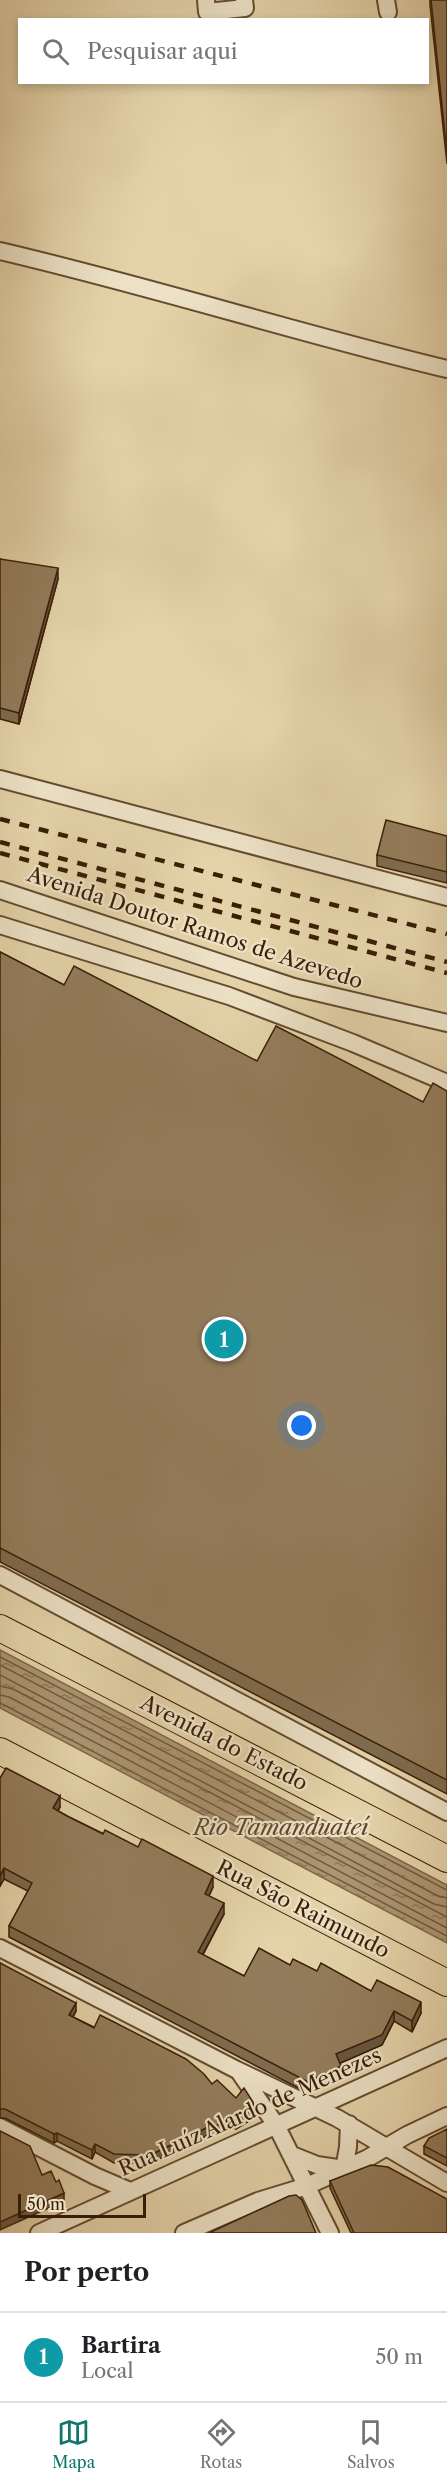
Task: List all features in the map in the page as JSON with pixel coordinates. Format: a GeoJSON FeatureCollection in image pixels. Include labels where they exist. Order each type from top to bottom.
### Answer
{"type":"FeatureCollection","features":[{"type":"Feature","properties":{"kind":"highway","name":"Avenida do Estado"},"geometry":{"type":"LineString","coordinates":[[0,1628],[447,1859]]}},
{"type":"Feature","properties":{"kind":"highway","name":"Rua São Raimundo"},"geometry":{"type":"LineString","coordinates":[[0,1751],[447,1983]]}},
{"type":"Feature","properties":{"kind":"street"},"geometry":{"type":"LineString","coordinates":[[206,0],[207,12],[245,8],[244,0]]}},
{"type":"Feature","properties":{"kind":"street"},"geometry":{"type":"LineString","coordinates":[[0,251],[111,277],[365,349],[447,369]]}},
{"type":"Feature","properties":{"kind":"street"},"geometry":{"type":"LineString","coordinates":[[0,779],[447,897]]}},
{"type":"Feature","properties":{"kind":"street","name":"Avenida Doutor Ramos de Azevedo"},"geometry":{"type":"LineString","coordinates":[[0,890],[294,987],[447,1023]]}},
{"type":"Feature","properties":{"kind":"street"},"geometry":{"type":"LineString","coordinates":[[0,925],[228,996],[353,1043],[447,1083]]}},
{"type":"Feature","properties":{"kind":"street"},"geometry":{"type":"LineString","coordinates":[[0,1575],[447,1812]]}},
{"type":"Feature","properties":{"kind":"street"},"geometry":{"type":"LineString","coordinates":[[0,1948],[237,2070],[349,2124],[447,2183]]}},
{"type":"Feature","properties":{"kind":"street","name":"Rua Luíz Alardo de Menezes"},"geometry":{"type":"LineString","coordinates":[[39,2233],[447,2048]]}},
{"type":"Feature","properties":{"kind":"street"},"geometry":{"type":"LineString","coordinates":[[237,2070],[276,2125],[330,2233]]}},
{"type":"Feature","properties":{"kind":"street"},"geometry":{"type":"LineString","coordinates":[[184,2233],[247,2205],[307,2186],[447,2116]]}},
{"type":"Feature","properties":{"kind":"street"},"geometry":{"type":"LineString","coordinates":[[344,2169],[349,2124]]}},
{"type":"Feature","properties":{"kind":"street"},"geometry":{"type":"LineString","coordinates":[[0,2127],[95,2176],[130,2191]]}},
{"type":"Feature","properties":{"kind":"street"},"geometry":{"type":"LineString","coordinates":[[292,2155],[317,2164],[344,2169]]}},
{"type":"Feature","properties":{"kind":"water","name":"Rio Tamanduateí"},"geometry":{"type":"Polygon","coordinates":[[[0,1650],[447,1885],[447,1943],[0,1708],[0,1650]]]}},
{"type":"Feature","properties":{"kind":"building"},"geometry":{"type":"Polygon","coordinates":[[[431,0],[447,0],[447,153],[431,0]]]}},
{"type":"Feature","properties":{"kind":"building"},"geometry":{"type":"Polygon","coordinates":[[[0,559],[58,568],[19,713],[0,708],[0,559]]]}},
{"type":"Feature","properties":{"kind":"building"},"geometry":{"type":"Polygon","coordinates":[[[386,820],[447,836],[447,872],[377,855],[386,820]]]}},
{"type":"Feature","properties":{"kind":"building"},"geometry":{"type":"Polygon","coordinates":[[[0,952],[64,985],[74,966],[257,1061],[276,1026],[423,1102],[433,1083],[447,1091],[447,1780],[0,1548],[0,952]]]}},
{"type":"Feature","properties":{"kind":"building"},"geometry":{"type":"Polygon","coordinates":[[[6,1768],[60,1796],[53,1808],[67,1816],[103,1834],[105,1830],[138,1847],[142,1839],[213,1876],[205,1894],[224,1903],[198,1952],[244,1976],[259,1948],[290,1965],[293,1959],[317,1971],[321,1963],[371,1991],[377,1980],[421,2002],[412,2021],[394,2011],[382,2035],[336,2054],[341,2066],[308,2082],[9,1926],[32,1883],[4,1868],[0,1876],[0,1778],[6,1768]]]}},
{"type":"Feature","properties":{"kind":"building"},"geometry":{"type":"Polygon","coordinates":[[[0,1963],[76,2003],[69,2015],[94,2028],[100,2015],[186,2059],[212,2084],[217,2080],[236,2098],[244,2088],[254,2107],[236,2121],[233,2118],[209,2129],[208,2127],[144,2158],[143,2155],[114,2154],[95,2144],[92,2150],[5,2109],[0,2109],[0,1963]]]}},
{"type":"Feature","properties":{"kind":"building"},"geometry":{"type":"Polygon","coordinates":[[[447,2129],[447,2158],[424,2146],[429,2138],[447,2129]]]}},
{"type":"Feature","properties":{"kind":"building"},"geometry":{"type":"Polygon","coordinates":[[[0,2131],[30,2146],[42,2175],[51,2171],[56,2182],[59,2180],[64,2193],[0,2222],[0,2131]]]}},
{"type":"Feature","properties":{"kind":"building"},"geometry":{"type":"Polygon","coordinates":[[[371,2165],[388,2167],[447,2199],[447,2233],[354,2233],[330,2181],[371,2165]]]}},
{"type":"Feature","properties":{"kind":"building"},"geometry":{"type":"Polygon","coordinates":[[[296,2195],[302,2200],[316,2233],[209,2233],[289,2196],[296,2195]]]}},
{"type":"Feature","properties":{"kind":"railway"},"geometry":{"type":"LineString","coordinates":[[0,819],[447,934]]}},
{"type":"Feature","properties":{"kind":"railway"},"geometry":{"type":"LineString","coordinates":[[0,842],[447,962]]}},
{"type":"Feature","properties":{"kind":"railway"},"geometry":{"type":"LineString","coordinates":[[0,853],[447,973]]}},
{"type":"Feature","properties":{"kind":"place","name":"Bartira"},"geometry":{"type":"Point","coordinates":[224,1339]}}]}
